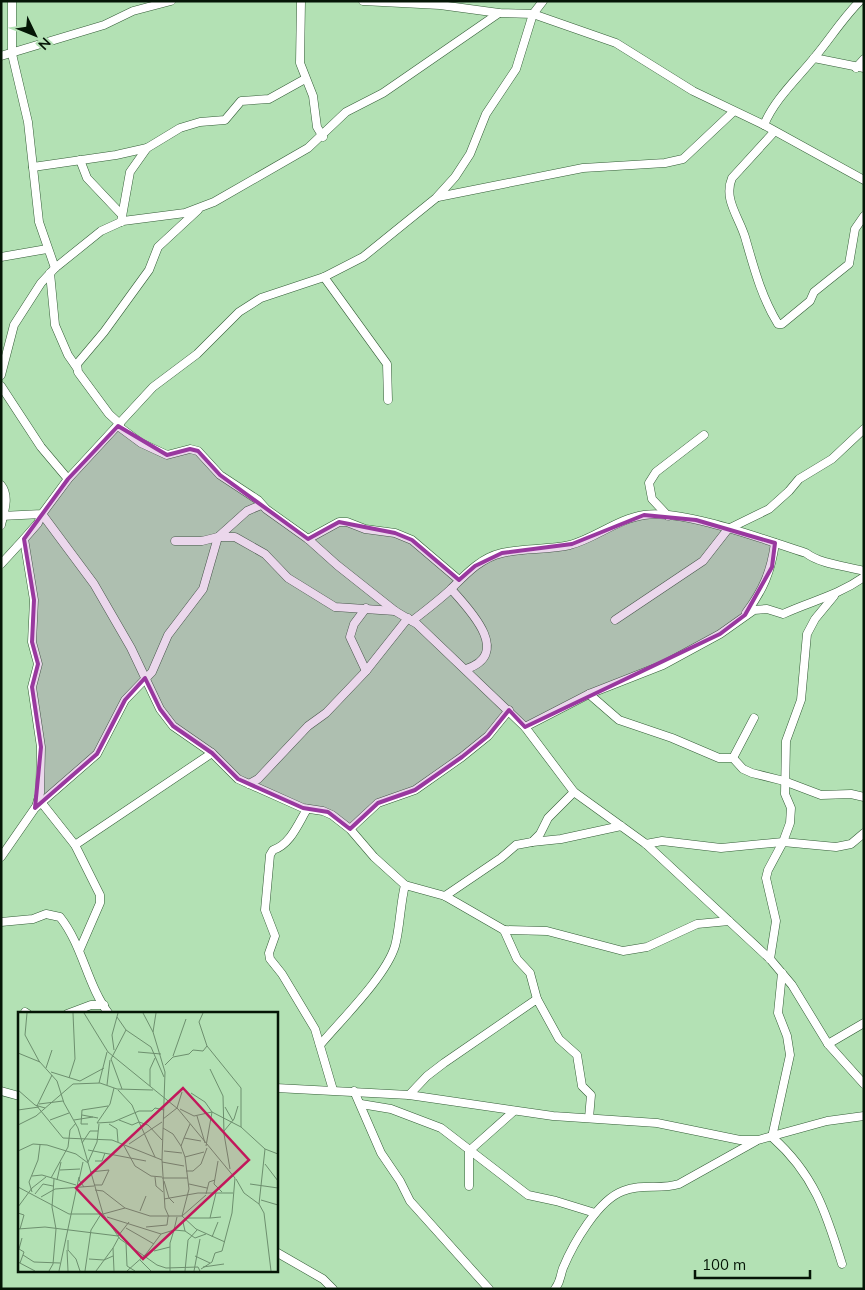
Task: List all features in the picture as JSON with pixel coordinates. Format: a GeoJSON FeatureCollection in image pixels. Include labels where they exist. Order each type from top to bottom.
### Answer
{"type":"FeatureCollection","features":[{"type":"Feature","properties":{"kind":"street"},"geometry":{"type":"LineString","coordinates":[[12,1],[12,54],[26,108],[39,222],[53,271],[54,321],[68,355],[109,414],[141,443],[167,455],[190,448],[198,451],[220,475],[258,500],[308,539],[337,565],[395,611],[410,620],[466,669],[526,727],[574,792],[593,808],[646,844],[770,959],[782,973],[828,1044],[864,1084]]}},
{"type":"Feature","properties":{"kind":"street"},"geometry":{"type":"LineString","coordinates":[[1,56],[104,25],[133,11],[171,1]]}},
{"type":"Feature","properties":{"kind":"street"},"geometry":{"type":"LineString","coordinates":[[301,1],[300,63],[313,96],[317,127],[323,137]]}},
{"type":"Feature","properties":{"kind":"street"},"geometry":{"type":"LineString","coordinates":[[363,1],[440,5],[499,13],[533,14],[616,43],[693,91],[764,126],[864,180]]}},
{"type":"Feature","properties":{"kind":"street"},"geometry":{"type":"LineString","coordinates":[[1,564],[38,523],[42,514],[68,479],[152,387],[197,354],[250,304],[261,298],[324,277],[367,255],[436,198],[462,168],[486,114],[516,69],[533,14],[541,2]]}},
{"type":"Feature","properties":{"kind":"street"},"geometry":{"type":"LineString","coordinates":[[764,126],[770,112],[814,58],[832,31],[860,3]]}},
{"type":"Feature","properties":{"kind":"street"},"geometry":{"type":"LineString","coordinates":[[77,368],[79,360],[104,332],[149,270],[158,247],[200,209],[308,148],[323,137],[346,112],[383,92],[499,13]]}},
{"type":"Feature","properties":{"kind":"street"},"geometry":{"type":"LineString","coordinates":[[814,58],[860,68],[864,59]]}},
{"type":"Feature","properties":{"kind":"street"},"geometry":{"type":"LineString","coordinates":[[34,167],[147,148],[180,128],[200,122],[225,120],[241,101],[269,98],[305,79]]}},
{"type":"Feature","properties":{"kind":"street"},"geometry":{"type":"LineString","coordinates":[[436,198],[583,168],[665,163],[682,160],[733,112]]}},
{"type":"Feature","properties":{"kind":"street"},"geometry":{"type":"LineString","coordinates":[[774,132],[732,178],[728,187],[731,205],[744,235],[757,281],[766,305],[778,324],[782,324],[810,301],[814,292],[850,264],[855,229],[864,216]]}},
{"type":"Feature","properties":{"kind":"street"},"geometry":{"type":"LineString","coordinates":[[122,219],[130,172],[147,148]]}},
{"type":"Feature","properties":{"kind":"street"},"geometry":{"type":"LineString","coordinates":[[80,160],[86,178],[122,219]]}},
{"type":"Feature","properties":{"kind":"street"},"geometry":{"type":"LineString","coordinates":[[1,375],[14,325],[41,283],[53,271],[102,231],[122,219],[181,214],[200,209]]}},
{"type":"Feature","properties":{"kind":"street"},"geometry":{"type":"LineString","coordinates":[[1,257],[47,249]]}},
{"type":"Feature","properties":{"kind":"street"},"geometry":{"type":"LineString","coordinates":[[324,277],[387,364],[388,400]]}},
{"type":"Feature","properties":{"kind":"street"},"geometry":{"type":"LineString","coordinates":[[1,386],[41,447],[68,479]]}},
{"type":"Feature","properties":{"kind":"street"},"geometry":{"type":"LineString","coordinates":[[615,620],[703,561],[728,529],[763,513],[786,494],[799,479],[832,459],[864,429]]}},
{"type":"Feature","properties":{"kind":"street"},"geometry":{"type":"LineString","coordinates":[[668,516],[652,499],[649,483],[656,472],[704,435]]}},
{"type":"Feature","properties":{"kind":"street"},"geometry":{"type":"LineString","coordinates":[[1,485],[4,488],[6,504],[1,525]]}},
{"type":"Feature","properties":{"kind":"street"},"geometry":{"type":"LineString","coordinates":[[1,856],[38,805],[97,754],[126,700],[152,672],[172,629],[203,589],[218,537],[247,511],[261,504]]}},
{"type":"Feature","properties":{"kind":"street"},"geometry":{"type":"LineString","coordinates":[[2,516],[42,514]]}},
{"type":"Feature","properties":{"kind":"street"},"geometry":{"type":"LineString","coordinates":[[42,514],[94,584],[131,648],[160,709],[173,726],[212,753],[238,779],[307,809],[328,812],[350,828],[374,857],[405,885],[445,896],[504,930],[547,931],[623,951],[647,947],[697,924],[729,921]]}},
{"type":"Feature","properties":{"kind":"street"},"geometry":{"type":"LineString","coordinates":[[249,784],[261,776],[308,726],[326,713],[366,671],[410,620],[451,589],[475,566],[502,553],[572,544],[631,518],[644,515],[668,516],[728,529],[775,543],[806,553],[817,561],[833,562],[864,570]]}},
{"type":"Feature","properties":{"kind":"street"},"geometry":{"type":"LineString","coordinates":[[308,539],[339,522],[395,534],[412,540],[459,580]]}},
{"type":"Feature","properties":{"kind":"street"},"geometry":{"type":"LineString","coordinates":[[175,541],[202,542],[218,537],[231,536],[248,543],[264,554],[288,578],[335,607],[395,611]]}},
{"type":"Feature","properties":{"kind":"street"},"geometry":{"type":"LineString","coordinates":[[24,539],[34,600],[32,642],[38,660],[32,687],[42,747],[38,805]]}},
{"type":"Feature","properties":{"kind":"street"},"geometry":{"type":"LineString","coordinates":[[745,615],[762,588],[772,567],[775,543]]}},
{"type":"Feature","properties":{"kind":"street"},"geometry":{"type":"LineString","coordinates":[[770,959],[776,921],[766,878],[790,823],[791,808],[785,794],[784,781],[786,741],[801,700],[807,634],[815,619],[836,595],[864,577]]}},
{"type":"Feature","properties":{"kind":"street"},"geometry":{"type":"LineString","coordinates":[[451,589],[473,614],[488,643],[486,655],[479,665],[466,669]]}},
{"type":"Feature","properties":{"kind":"street"},"geometry":{"type":"LineString","coordinates":[[526,727],[589,694],[663,665],[720,634],[745,615],[764,609],[783,614],[801,605],[836,595]]}},
{"type":"Feature","properties":{"kind":"street"},"geometry":{"type":"LineString","coordinates":[[366,608],[354,624],[350,637],[366,671]]}},
{"type":"Feature","properties":{"kind":"street"},"geometry":{"type":"LineString","coordinates":[[589,694],[619,720],[672,738],[719,758],[733,758],[743,769],[752,773],[784,781],[820,794],[851,794],[864,797]]}},
{"type":"Feature","properties":{"kind":"street"},"geometry":{"type":"LineString","coordinates":[[350,828],[378,803],[415,790],[462,757],[488,736],[509,710]]}},
{"type":"Feature","properties":{"kind":"street"},"geometry":{"type":"LineString","coordinates":[[733,758],[754,718]]}},
{"type":"Feature","properties":{"kind":"street"},"geometry":{"type":"LineString","coordinates":[[75,845],[212,753]]}},
{"type":"Feature","properties":{"kind":"street"},"geometry":{"type":"LineString","coordinates":[[532,842],[540,834],[548,818],[574,792]]}},
{"type":"Feature","properties":{"kind":"street"},"geometry":{"type":"LineString","coordinates":[[38,805],[75,845],[100,895],[100,903],[80,949]]}},
{"type":"Feature","properties":{"kind":"street"},"geometry":{"type":"LineString","coordinates":[[307,809],[287,842],[282,848],[273,850],[270,855],[265,910],[275,936],[269,954],[270,959],[293,992],[315,1029],[333,1090]]}},
{"type":"Feature","properties":{"kind":"street"},"geometry":{"type":"LineString","coordinates":[[445,896],[501,858],[516,845],[554,841],[621,826]]}},
{"type":"Feature","properties":{"kind":"street"},"geometry":{"type":"LineString","coordinates":[[646,844],[662,841],[721,848],[783,842],[836,847],[850,844],[864,833]]}},
{"type":"Feature","properties":{"kind":"street"},"geometry":{"type":"LineString","coordinates":[[320,1045],[386,966],[395,946],[399,910],[405,885]]}},
{"type":"Feature","properties":{"kind":"street"},"geometry":{"type":"LineString","coordinates":[[1,922],[33,919],[46,914],[55,914],[65,923],[80,949],[91,981],[108,1012]]}},
{"type":"Feature","properties":{"kind":"street"},"geometry":{"type":"LineString","coordinates":[[504,930],[517,959],[530,973],[537,999],[559,1039],[576,1055],[582,1086],[591,1095],[589,1118]]}},
{"type":"Feature","properties":{"kind":"street"},"geometry":{"type":"LineString","coordinates":[[772,1137],[790,1055],[787,1036],[778,1013],[782,973]]}},
{"type":"Feature","properties":{"kind":"street"},"geometry":{"type":"LineString","coordinates":[[409,1095],[427,1076],[444,1063],[537,999]]}},
{"type":"Feature","properties":{"kind":"street"},"geometry":{"type":"LineString","coordinates":[[73,1012],[91,1006],[104,1005]]}},
{"type":"Feature","properties":{"kind":"street"},"geometry":{"type":"LineString","coordinates":[[828,1044],[864,1023]]}},
{"type":"Feature","properties":{"kind":"street"},"geometry":{"type":"LineString","coordinates":[[278,1088],[409,1095],[514,1111],[657,1123],[740,1140],[758,1140],[826,1121],[864,1116]]}},
{"type":"Feature","properties":{"kind":"street"},"geometry":{"type":"LineString","coordinates":[[1,1091],[18,1096]]}},
{"type":"Feature","properties":{"kind":"street"},"geometry":{"type":"LineString","coordinates":[[354,1091],[362,1104],[381,1153],[400,1181],[410,1201],[489,1289]]}},
{"type":"Feature","properties":{"kind":"street"},"geometry":{"type":"LineString","coordinates":[[362,1104],[385,1108],[441,1128],[528,1195],[595,1213]]}},
{"type":"Feature","properties":{"kind":"street"},"geometry":{"type":"LineString","coordinates":[[469,1186],[469,1151],[514,1111]]}},
{"type":"Feature","properties":{"kind":"street"},"geometry":{"type":"LineString","coordinates":[[772,1137],[790,1153],[815,1189],[826,1213],[842,1264]]}},
{"type":"Feature","properties":{"kind":"street"},"geometry":{"type":"LineString","coordinates":[[555,1289],[561,1281],[563,1269],[569,1257],[595,1213],[620,1192],[647,1185],[673,1186],[758,1140]]}},
{"type":"Feature","properties":{"kind":"street"},"geometry":{"type":"LineString","coordinates":[[278,1253],[323,1279],[333,1289]]}},
{"type":"Feature","properties":{"kind":"highlighted area"},"geometry":{"type":"Polygon","coordinates":[[[118,426],[167,455],[190,449],[198,451],[220,475],[308,539],[339,522],[395,533],[412,540],[459,580],[475,566],[502,553],[572,544],[644,515],[696,520],[775,543],[772,567],[745,615],[720,634],[525,727],[509,710],[488,736],[462,757],[415,790],[378,803],[350,829],[328,812],[303,808],[238,779],[212,753],[173,726],[160,709],[145,678],[125,700],[97,754],[35,808],[41,747],[32,687],[38,664],[32,642],[34,600],[24,539],[68,479],[118,426]]]}}]}
